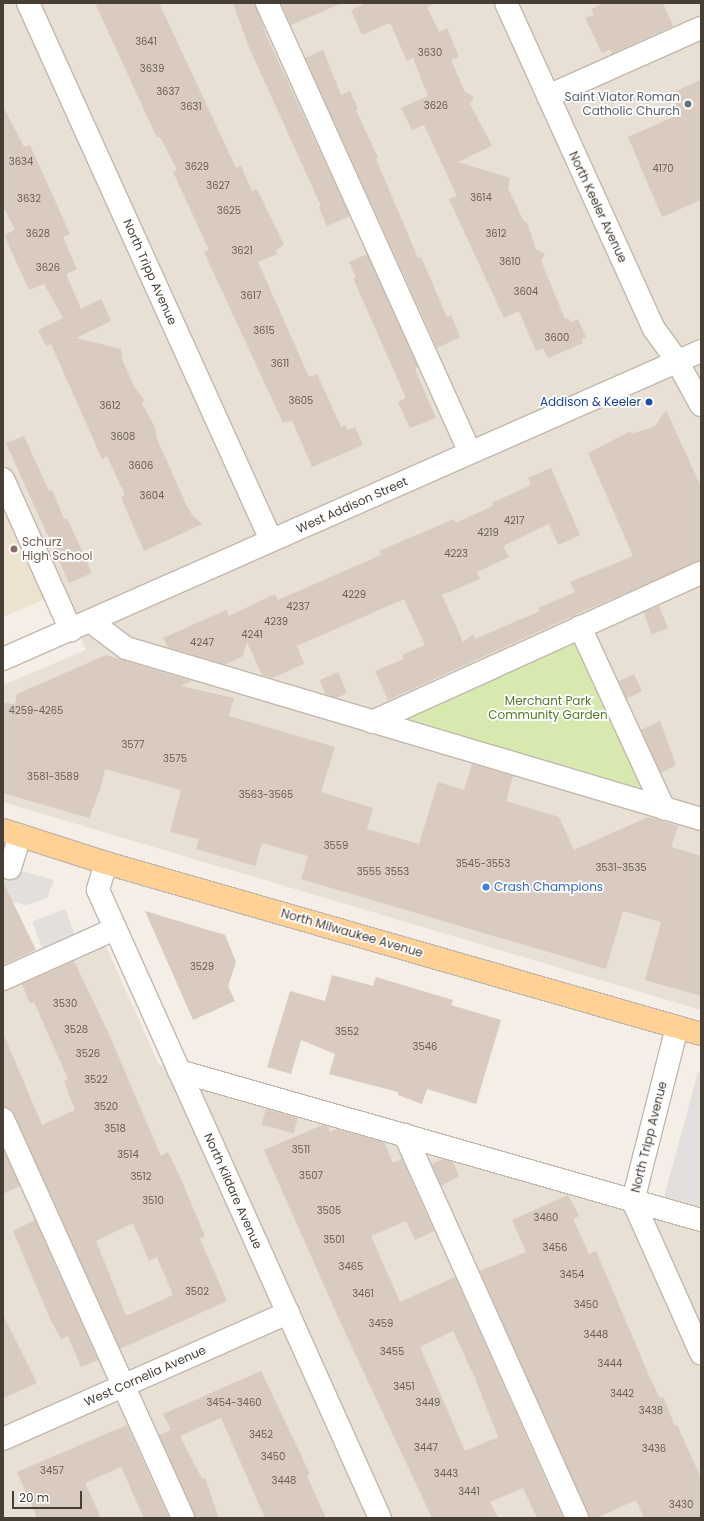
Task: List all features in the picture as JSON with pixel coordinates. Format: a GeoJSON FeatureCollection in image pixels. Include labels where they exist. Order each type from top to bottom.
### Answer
{"type":"FeatureCollection","features":[{"type":"Feature","properties":{"kind":"main road","name":"North Milwaukee Avenue"},"geometry":{"type":"LineString","coordinates":[[12,833],[106,863],[701,1034]]}},
{"type":"Feature","properties":{"kind":"street","name":"North Tripp Avenue"},"geometry":{"type":"LineString","coordinates":[[28,3],[272,540]]}},
{"type":"Feature","properties":{"kind":"street"},"geometry":{"type":"LineString","coordinates":[[267,3],[470,452]]}},
{"type":"Feature","properties":{"kind":"street","name":"North Keeler Avenue"},"geometry":{"type":"LineString","coordinates":[[506,3],[654,329],[677,361],[701,405]]}},
{"type":"Feature","properties":{"kind":"street"},"geometry":{"type":"LineString","coordinates":[[548,96],[701,28]]}},
{"type":"Feature","properties":{"kind":"street","name":"West Addison Street"},"geometry":{"type":"LineString","coordinates":[[3,660],[701,351]]}},
{"type":"Feature","properties":{"kind":"street"},"geometry":{"type":"LineString","coordinates":[[3,479],[80,625],[126,648],[701,819]]}},
{"type":"Feature","properties":{"kind":"street"},"geometry":{"type":"LineString","coordinates":[[372,722],[701,573]]}},
{"type":"Feature","properties":{"kind":"street"},"geometry":{"type":"LineString","coordinates":[[580,627],[664,809]]}},
{"type":"Feature","properties":{"kind":"street"},"geometry":{"type":"LineString","coordinates":[[10,868],[12,833]]}},
{"type":"Feature","properties":{"kind":"street","name":"North Kildare Avenue"},"geometry":{"type":"LineString","coordinates":[[106,863],[98,890],[380,1518]]}},
{"type":"Feature","properties":{"kind":"street"},"geometry":{"type":"LineString","coordinates":[[3,979],[116,929]]}},
{"type":"Feature","properties":{"kind":"street","name":"North Tripp Avenue"},"geometry":{"type":"LineString","coordinates":[[677,1027],[633,1200],[701,1353]]}},
{"type":"Feature","properties":{"kind":"street"},"geometry":{"type":"LineString","coordinates":[[179,1071],[701,1220]]}},
{"type":"Feature","properties":{"kind":"street"},"geometry":{"type":"LineString","coordinates":[[3,1119],[183,1518]]}},
{"type":"Feature","properties":{"kind":"street"},"geometry":{"type":"LineString","coordinates":[[405,1136],[577,1518]]}},
{"type":"Feature","properties":{"kind":"street","name":"West Cornelia Avenue"},"geometry":{"type":"LineString","coordinates":[[3,1439],[288,1313]]}},
{"type":"Feature","properties":{"kind":"shaded area"},"geometry":{"type":"Polygon","coordinates":[[[3,3],[701,3],[701,1010],[3,802],[3,685],[86,650],[3,463],[3,3]]]}},
{"type":"Feature","properties":{"kind":"shaded area","name":"Schurz High School"},"geometry":{"type":"Polygon","coordinates":[[[3,500],[47,598],[3,617],[3,500]]]}},
{"type":"Feature","properties":{"kind":"shaded area"},"geometry":{"type":"Polygon","coordinates":[[[3,866],[54,880],[47,898],[26,905],[3,899],[3,866]]]}},
{"type":"Feature","properties":{"kind":"shaded area"},"geometry":{"type":"Polygon","coordinates":[[[65,909],[75,935],[42,948],[32,922],[65,909]]]}},
{"type":"Feature","properties":{"kind":"shaded area"},"geometry":{"type":"Polygon","coordinates":[[[101,935],[159,1065],[701,1220],[701,1518],[3,1518],[3,979],[101,935]]]}},
{"type":"Feature","properties":{"kind":"shaded area"},"geometry":{"type":"Polygon","coordinates":[[[698,1072],[701,1073],[701,1209],[664,1197],[698,1072]]]}},
{"type":"Feature","properties":{"kind":"green space","name":"Merchant Park Community Garden"},"geometry":{"type":"Polygon","coordinates":[[[574,637],[645,791],[402,720],[574,637]]]}},
{"type":"Feature","properties":{"kind":"building"},"geometry":{"type":"Polygon","coordinates":[[[95,3],[159,3],[236,168],[241,166],[252,191],[257,189],[284,245],[276,250],[277,254],[258,262],[309,377],[317,374],[341,427],[345,425],[347,430],[355,427],[363,445],[312,467],[292,420],[283,423],[204,252],[209,250],[173,172],[177,170],[160,137],[157,138],[95,3]]]}},
{"type":"Feature","properties":{"kind":"building"},"geometry":{"type":"Polygon","coordinates":[[[233,3],[255,3],[266,35],[350,216],[327,226],[319,207],[321,206],[248,45],[233,3]]]}},
{"type":"Feature","properties":{"kind":"building"},"geometry":{"type":"Polygon","coordinates":[[[281,3],[342,3],[291,25],[281,3]]]}},
{"type":"Feature","properties":{"kind":"building"},"geometry":{"type":"Polygon","coordinates":[[[366,3],[435,3],[427,7],[439,32],[447,28],[459,57],[451,60],[465,92],[474,97],[470,104],[492,146],[458,162],[510,178],[508,188],[523,220],[527,223],[536,249],[545,254],[541,261],[565,319],[568,318],[571,322],[578,319],[586,337],[581,339],[583,343],[548,358],[543,348],[536,351],[519,311],[504,318],[449,199],[457,196],[424,125],[412,130],[401,108],[428,96],[413,58],[407,61],[390,23],[362,35],[351,10],[366,3]]]}},
{"type":"Feature","properties":{"kind":"building"},"geometry":{"type":"Polygon","coordinates":[[[604,3],[663,3],[673,26],[612,54],[610,49],[602,53],[585,18],[594,15],[591,9],[604,3]]]}},
{"type":"Feature","properties":{"kind":"building"},"geometry":{"type":"Polygon","coordinates":[[[323,50],[341,95],[350,91],[358,109],[356,110],[378,158],[376,159],[418,258],[421,257],[447,317],[451,315],[460,337],[437,348],[305,58],[323,50]]]}},
{"type":"Feature","properties":{"kind":"building"},"geometry":{"type":"Polygon","coordinates":[[[701,80],[701,200],[662,217],[628,137],[680,114],[671,93],[701,80]]]}},
{"type":"Feature","properties":{"kind":"building"},"geometry":{"type":"Polygon","coordinates":[[[3,106],[24,147],[30,145],[70,234],[63,237],[77,269],[66,274],[81,309],[101,299],[111,321],[76,338],[121,349],[122,359],[134,386],[144,400],[142,404],[155,427],[157,439],[185,502],[192,515],[202,524],[144,551],[121,497],[125,495],[107,456],[102,459],[51,344],[46,346],[38,330],[63,318],[44,284],[29,290],[4,235],[15,230],[3,206],[3,106]]]}},
{"type":"Feature","properties":{"kind":"building"},"geometry":{"type":"Polygon","coordinates":[[[367,254],[418,367],[415,369],[436,418],[410,428],[398,402],[406,398],[353,278],[356,277],[349,262],[367,254]]]}},
{"type":"Feature","properties":{"kind":"building"},"geometry":{"type":"Polygon","coordinates":[[[666,410],[701,487],[701,561],[584,611],[388,700],[375,671],[404,659],[402,655],[425,645],[404,599],[297,646],[304,664],[272,678],[262,675],[247,642],[243,656],[225,665],[168,647],[163,638],[226,610],[229,616],[275,594],[278,600],[381,555],[379,551],[454,519],[456,523],[493,506],[492,503],[531,485],[528,478],[551,468],[580,535],[558,545],[549,524],[503,546],[509,557],[477,572],[480,579],[442,595],[463,642],[473,634],[475,639],[540,611],[538,608],[575,592],[570,582],[633,556],[588,453],[629,432],[635,433],[655,426],[666,410]]]}},
{"type":"Feature","properties":{"kind":"building"},"geometry":{"type":"Polygon","coordinates":[[[24,436],[49,491],[52,490],[64,519],[67,518],[92,573],[69,583],[6,443],[24,436]]]}},
{"type":"Feature","properties":{"kind":"building"},"geometry":{"type":"Polygon","coordinates":[[[659,606],[668,628],[652,635],[643,612],[659,606]]]}},
{"type":"Feature","properties":{"kind":"building"},"geometry":{"type":"Polygon","coordinates":[[[106,655],[192,681],[181,686],[234,698],[229,716],[335,747],[321,792],[373,808],[367,829],[419,844],[438,782],[464,790],[472,764],[513,776],[506,801],[559,817],[574,850],[648,817],[678,826],[671,847],[701,856],[701,996],[645,980],[661,922],[623,911],[606,969],[301,879],[308,856],[262,843],[255,866],[196,849],[199,839],[170,832],[181,790],[105,769],[101,787],[89,818],[3,793],[3,703],[15,704],[17,694],[106,655]]]}},
{"type":"Feature","properties":{"kind":"building"},"geometry":{"type":"Polygon","coordinates":[[[338,672],[347,693],[337,698],[326,695],[320,680],[338,672]]]}},
{"type":"Feature","properties":{"kind":"building"},"geometry":{"type":"Polygon","coordinates":[[[634,674],[642,691],[627,698],[619,681],[634,674]]]}},
{"type":"Feature","properties":{"kind":"building"},"geometry":{"type":"Polygon","coordinates":[[[660,721],[676,765],[661,773],[641,730],[660,721]]]}},
{"type":"Feature","properties":{"kind":"building"},"geometry":{"type":"Polygon","coordinates":[[[3,882],[36,950],[3,965],[3,882]]]}},
{"type":"Feature","properties":{"kind":"building"},"geometry":{"type":"Polygon","coordinates":[[[145,911],[225,935],[236,962],[228,986],[235,1001],[193,1020],[145,911]]]}},
{"type":"Feature","properties":{"kind":"building"},"geometry":{"type":"Polygon","coordinates":[[[74,961],[108,1032],[161,1156],[168,1152],[180,1177],[205,1236],[200,1239],[227,1301],[120,1349],[14,1114],[10,1109],[3,1107],[3,1033],[42,1125],[75,1110],[64,1081],[68,1079],[34,1002],[30,1004],[22,984],[74,961]],[[133,1223],[96,1241],[126,1316],[173,1295],[157,1257],[149,1261],[133,1223]]]}},
{"type":"Feature","properties":{"kind":"building"},"geometry":{"type":"Polygon","coordinates":[[[332,975],[373,986],[376,977],[453,1000],[451,1005],[501,1020],[476,1104],[427,1089],[422,1104],[398,1095],[398,1092],[329,1074],[335,1054],[301,1040],[291,1074],[267,1067],[290,991],[325,1001],[332,975]]]}},
{"type":"Feature","properties":{"kind":"building"},"geometry":{"type":"Polygon","coordinates":[[[266,1109],[298,1118],[293,1133],[262,1124],[266,1109]]]}},
{"type":"Feature","properties":{"kind":"building"},"geometry":{"type":"Polygon","coordinates":[[[322,1125],[328,1126],[330,1132],[336,1129],[384,1142],[393,1163],[402,1159],[434,1231],[415,1240],[406,1221],[371,1236],[400,1302],[455,1277],[563,1518],[537,1518],[523,1488],[490,1502],[498,1518],[432,1518],[343,1328],[264,1150],[322,1125]],[[453,1331],[420,1347],[465,1451],[498,1437],[475,1378],[453,1331]]]}},
{"type":"Feature","properties":{"kind":"building"},"geometry":{"type":"Polygon","coordinates":[[[3,1149],[20,1186],[3,1194],[3,1149]]]}},
{"type":"Feature","properties":{"kind":"building"},"geometry":{"type":"Polygon","coordinates":[[[443,1159],[453,1162],[459,1176],[441,1186],[432,1164],[443,1159]]]}},
{"type":"Feature","properties":{"kind":"building"},"geometry":{"type":"Polygon","coordinates":[[[568,1195],[579,1216],[573,1219],[589,1254],[596,1251],[650,1378],[660,1398],[663,1397],[675,1426],[677,1425],[701,1478],[701,1518],[644,1518],[636,1500],[596,1518],[589,1518],[480,1271],[526,1252],[512,1220],[568,1195]]]}},
{"type":"Feature","properties":{"kind":"building"},"geometry":{"type":"Polygon","coordinates":[[[35,1220],[98,1360],[81,1367],[68,1336],[61,1339],[51,1321],[13,1231],[35,1220]]]}},
{"type":"Feature","properties":{"kind":"building"},"geometry":{"type":"Polygon","coordinates":[[[3,1315],[37,1383],[3,1398],[3,1315]]]}},
{"type":"Feature","properties":{"kind":"building"},"geometry":{"type":"Polygon","coordinates":[[[261,1371],[310,1474],[307,1476],[326,1518],[265,1518],[221,1418],[180,1436],[202,1479],[205,1478],[219,1518],[195,1518],[159,1435],[171,1430],[163,1414],[261,1371]]]}},
{"type":"Feature","properties":{"kind":"building"},"geometry":{"type":"Polygon","coordinates":[[[127,1425],[169,1518],[144,1518],[121,1467],[85,1483],[101,1518],[37,1518],[17,1472],[127,1425]]]}},
{"type":"Feature","properties":{"kind":"place","name":"Saint Viator Roman Catholic Church"},"geometry":{"type":"Point","coordinates":[688,104]}},
{"type":"Feature","properties":{"kind":"place","name":"Addison & Keeler"},"geometry":{"type":"Point","coordinates":[649,402]}},
{"type":"Feature","properties":{"kind":"place","name":"Schurz High School"},"geometry":{"type":"Point","coordinates":[14,549]}},
{"type":"Feature","properties":{"kind":"place","name":"Crash Champions"},"geometry":{"type":"Point","coordinates":[486,887]}}]}
